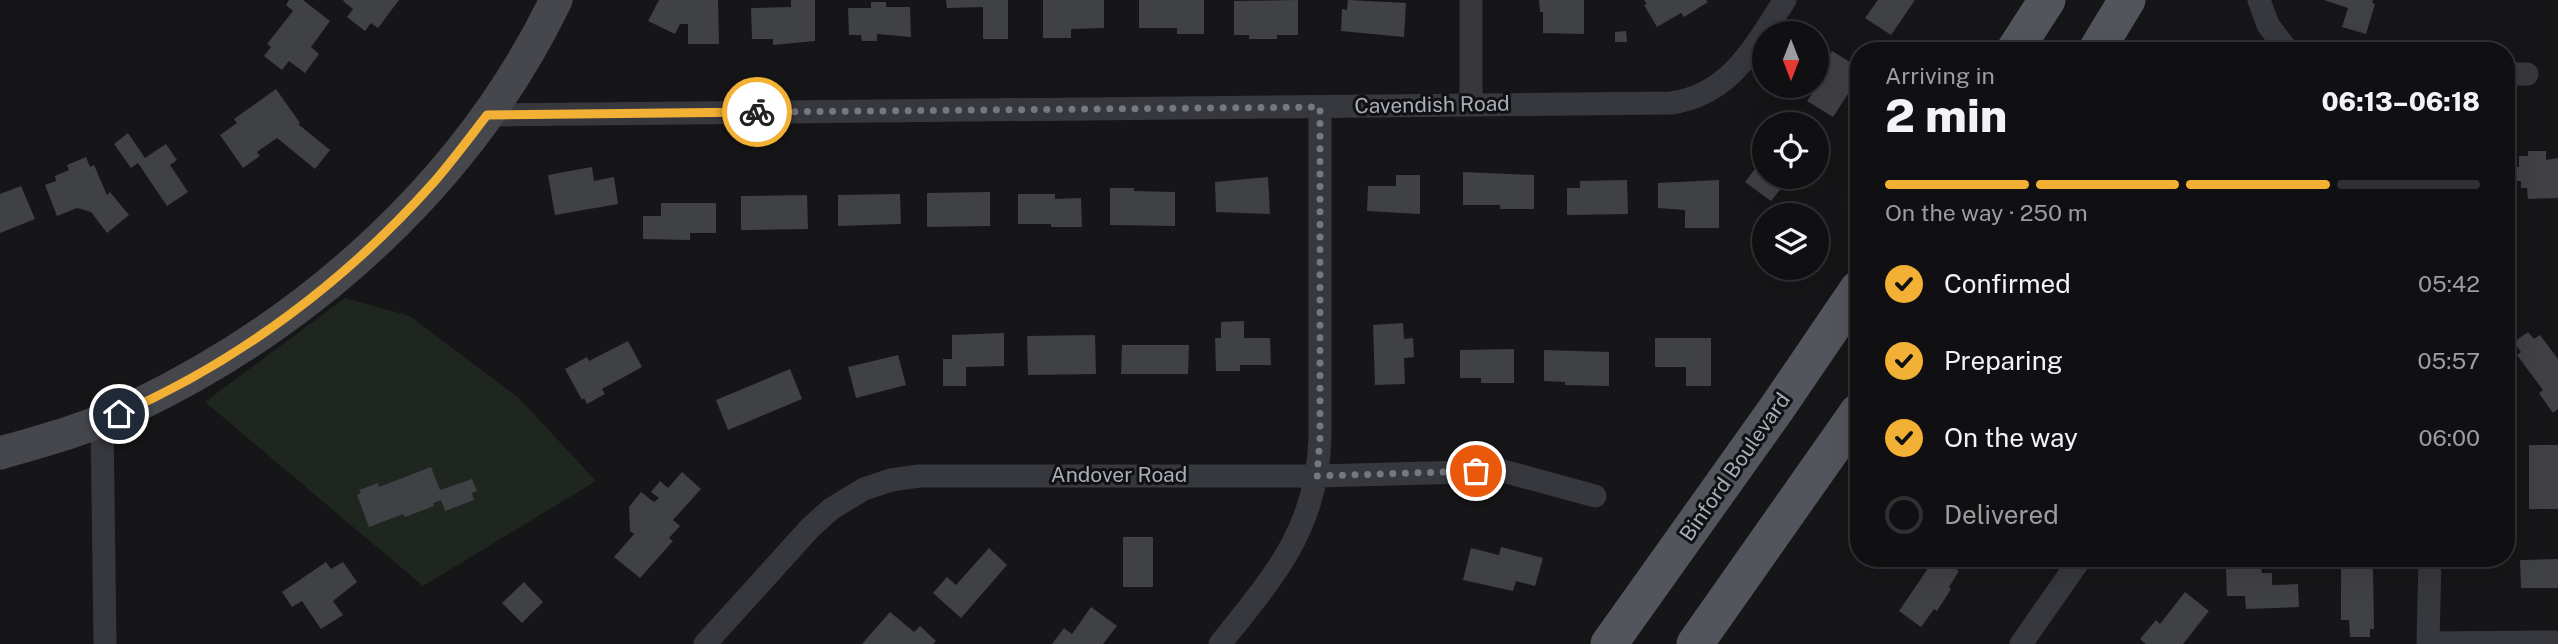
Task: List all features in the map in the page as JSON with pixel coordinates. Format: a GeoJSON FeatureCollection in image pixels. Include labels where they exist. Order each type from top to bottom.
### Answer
{"type":"FeatureCollection","features":[{"type":"Feature","properties":{"kind":"main road"},"geometry":{"type":"LineString","coordinates":[[0,453],[102,419],[161,394],[249,344],[309,300],[352,264],[413,205],[455,156],[487,115],[523,61],[556,0]]}},
{"type":"Feature","properties":{"kind":"main road"},"geometry":{"type":"LineString","coordinates":[[2020,42],[2047,0]]}},
{"type":"Feature","properties":{"kind":"main road"},"geometry":{"type":"LineString","coordinates":[[2101,42],[2127,0]]}},
{"type":"Feature","properties":{"kind":"main road","name":"Binford Boulevard"},"geometry":{"type":"LineString","coordinates":[[1609,644],[1850,301]]}},
{"type":"Feature","properties":{"kind":"main road"},"geometry":{"type":"LineString","coordinates":[[1695,644],[1850,423]]}},
{"type":"Feature","properties":{"kind":"street"},"geometry":{"type":"LineString","coordinates":[[1471,0],[1471,104]]}},
{"type":"Feature","properties":{"kind":"street","name":"Cavendish Road"},"geometry":{"type":"LineString","coordinates":[[487,115],[1681,101],[1715,88],[1737,70],[1785,0]]}},
{"type":"Feature","properties":{"kind":"street"},"geometry":{"type":"LineString","coordinates":[[2259,0],[2268,25],[2281,42]]}},
{"type":"Feature","properties":{"kind":"street"},"geometry":{"type":"LineString","coordinates":[[1220,644],[1289,554],[1317,476],[1320,438],[1320,107]]}},
{"type":"Feature","properties":{"kind":"street"},"geometry":{"type":"LineString","coordinates":[[102,419],[105,644]]}},
{"type":"Feature","properties":{"kind":"street","name":"Andover Road"},"geometry":{"type":"LineString","coordinates":[[705,644],[810,528],[831,509],[864,489],[891,480],[919,476],[1317,476],[1503,471],[1595,496]]}},
{"type":"Feature","properties":{"kind":"street"},"geometry":{"type":"LineString","coordinates":[[2021,644],[2075,567]]}},
{"type":"Feature","properties":{"kind":"street"},"geometry":{"type":"LineString","coordinates":[[2430,567],[2428,643],[2558,642]]}},
{"type":"Feature","properties":{"kind":"shaded area"},"geometry":{"type":"Polygon","coordinates":[[[345,298],[410,316],[519,398],[596,481],[423,586],[205,402],[345,298]]]}},
{"type":"Feature","properties":{"kind":"building"},"geometry":{"type":"Polygon","coordinates":[[[289,0],[303,0],[330,21],[311,47],[319,54],[305,73],[289,61],[282,70],[264,56],[271,47],[267,44],[293,11],[286,5],[289,0]]]}},
{"type":"Feature","properties":{"kind":"building"},"geometry":{"type":"Polygon","coordinates":[[[344,0],[399,0],[378,28],[371,23],[365,31],[347,17],[353,9],[344,0]]]}},
{"type":"Feature","properties":{"kind":"building"},"geometry":{"type":"Polygon","coordinates":[[[659,0],[718,0],[719,44],[688,44],[688,24],[680,24],[675,34],[648,21],[659,0]]]}},
{"type":"Feature","properties":{"kind":"building"},"geometry":{"type":"Polygon","coordinates":[[[791,0],[815,0],[815,41],[773,45],[773,39],[752,39],[751,8],[791,7],[791,0]]]}},
{"type":"Feature","properties":{"kind":"building"},"geometry":{"type":"Polygon","coordinates":[[[946,0],[1008,0],[1008,39],[983,39],[983,7],[947,8],[946,0]]]}},
{"type":"Feature","properties":{"kind":"building"},"geometry":{"type":"Polygon","coordinates":[[[1043,0],[1104,0],[1104,28],[1071,29],[1071,38],[1043,38],[1043,0]]]}},
{"type":"Feature","properties":{"kind":"building"},"geometry":{"type":"Polygon","coordinates":[[[1139,0],[1204,0],[1204,34],[1177,34],[1177,28],[1139,28],[1139,0]]]}},
{"type":"Feature","properties":{"kind":"building"},"geometry":{"type":"Polygon","coordinates":[[[1298,0],[1298,35],[1277,35],[1277,39],[1249,39],[1249,35],[1234,35],[1234,1],[1298,0]]]}},
{"type":"Feature","properties":{"kind":"building"},"geometry":{"type":"Polygon","coordinates":[[[1348,0],[1406,3],[1404,37],[1341,31],[1342,9],[1347,10],[1348,0]]]}},
{"type":"Feature","properties":{"kind":"building"},"geometry":{"type":"Polygon","coordinates":[[[1539,0],[1584,0],[1584,34],[1543,33],[1543,12],[1540,12],[1539,0]]]}},
{"type":"Feature","properties":{"kind":"building"},"geometry":{"type":"Polygon","coordinates":[[[1644,0],[1708,2],[1684,17],[1681,13],[1657,27],[1644,5],[1647,4],[1644,0]]]}},
{"type":"Feature","properties":{"kind":"building"},"geometry":{"type":"Polygon","coordinates":[[[1878,0],[1915,0],[1891,35],[1865,18],[1878,0]]]}},
{"type":"Feature","properties":{"kind":"building"},"geometry":{"type":"Polygon","coordinates":[[[2324,0],[2373,0],[2372,3],[2375,4],[2366,34],[2342,27],[2348,8],[2324,0]]]}},
{"type":"Feature","properties":{"kind":"building"},"geometry":{"type":"Polygon","coordinates":[[[871,2],[886,2],[886,7],[910,7],[911,37],[877,34],[877,41],[862,41],[861,35],[849,35],[848,8],[871,8],[871,2]]]}},
{"type":"Feature","properties":{"kind":"building"},"geometry":{"type":"Polygon","coordinates":[[[1626,31],[1627,42],[1615,42],[1615,32],[1626,31]]]}},
{"type":"Feature","properties":{"kind":"building"},"geometry":{"type":"Polygon","coordinates":[[[1832,51],[1850,62],[1850,96],[1848,94],[1833,117],[1829,112],[1807,101],[1809,98],[1829,98],[1829,56],[1832,51]]]}},
{"type":"Feature","properties":{"kind":"building"},"geometry":{"type":"Polygon","coordinates":[[[276,89],[300,123],[298,124],[330,150],[315,169],[277,138],[257,152],[260,156],[243,168],[220,135],[237,123],[234,119],[276,89]]]}},
{"type":"Feature","properties":{"kind":"building"},"geometry":{"type":"Polygon","coordinates":[[[128,133],[145,158],[166,144],[177,160],[170,165],[188,192],[167,206],[138,163],[131,168],[114,144],[128,133]]]}},
{"type":"Feature","properties":{"kind":"building"},"geometry":{"type":"Polygon","coordinates":[[[2528,151],[2546,151],[2546,160],[2558,158],[2558,198],[2528,199],[2527,188],[2521,188],[2521,181],[2517,181],[2517,167],[2519,156],[2528,156],[2528,151]]]}},
{"type":"Feature","properties":{"kind":"building"},"geometry":{"type":"Polygon","coordinates":[[[86,157],[90,167],[94,165],[107,195],[110,192],[129,215],[107,233],[91,212],[77,208],[57,216],[45,185],[56,181],[55,176],[69,170],[67,165],[86,157]]]}},
{"type":"Feature","properties":{"kind":"building"},"geometry":{"type":"Polygon","coordinates":[[[592,167],[594,181],[614,177],[618,204],[555,215],[548,175],[592,167]]]}},
{"type":"Feature","properties":{"kind":"building"},"geometry":{"type":"Polygon","coordinates":[[[1463,172],[1534,175],[1534,209],[1463,205],[1463,172]]]}},
{"type":"Feature","properties":{"kind":"building"},"geometry":{"type":"Polygon","coordinates":[[[1752,173],[1752,187],[1745,182],[1752,173]]]}},
{"type":"Feature","properties":{"kind":"building"},"geometry":{"type":"Polygon","coordinates":[[[1396,175],[1420,175],[1420,214],[1367,211],[1368,186],[1396,186],[1396,175]]]}},
{"type":"Feature","properties":{"kind":"building"},"geometry":{"type":"Polygon","coordinates":[[[1268,177],[1270,214],[1216,212],[1215,182],[1268,177]]]}},
{"type":"Feature","properties":{"kind":"building"},"geometry":{"type":"Polygon","coordinates":[[[1627,180],[1628,214],[1567,215],[1567,188],[1580,188],[1580,181],[1627,180]]]}},
{"type":"Feature","properties":{"kind":"building"},"geometry":{"type":"Polygon","coordinates":[[[1719,180],[1719,228],[1685,228],[1685,210],[1658,208],[1658,183],[1719,180]]]}},
{"type":"Feature","properties":{"kind":"building"},"geometry":{"type":"Polygon","coordinates":[[[21,186],[35,219],[0,233],[0,194],[21,186]]]}},
{"type":"Feature","properties":{"kind":"building"},"geometry":{"type":"Polygon","coordinates":[[[1110,188],[1175,192],[1175,226],[1110,225],[1110,188]]]}},
{"type":"Feature","properties":{"kind":"building"},"geometry":{"type":"Polygon","coordinates":[[[1755,189],[1780,189],[1771,201],[1755,189]]]}},
{"type":"Feature","properties":{"kind":"building"},"geometry":{"type":"Polygon","coordinates":[[[990,192],[990,226],[927,227],[927,193],[990,192]]]}},
{"type":"Feature","properties":{"kind":"building"},"geometry":{"type":"Polygon","coordinates":[[[900,194],[901,224],[838,226],[838,195],[900,194]]]}},
{"type":"Feature","properties":{"kind":"building"},"geometry":{"type":"Polygon","coordinates":[[[1018,194],[1055,194],[1055,199],[1081,198],[1082,227],[1018,224],[1018,194]]]}},
{"type":"Feature","properties":{"kind":"building"},"geometry":{"type":"Polygon","coordinates":[[[807,195],[808,229],[741,230],[741,196],[807,195]]]}},
{"type":"Feature","properties":{"kind":"building"},"geometry":{"type":"Polygon","coordinates":[[[661,203],[716,203],[716,233],[690,233],[690,240],[643,239],[643,216],[661,216],[661,203]]]}},
{"type":"Feature","properties":{"kind":"building"},"geometry":{"type":"Polygon","coordinates":[[[1244,321],[1244,338],[1270,338],[1271,365],[1240,365],[1240,371],[1216,371],[1215,338],[1221,338],[1221,322],[1244,321]]]}},
{"type":"Feature","properties":{"kind":"building"},"geometry":{"type":"Polygon","coordinates":[[[1403,323],[1404,339],[1413,338],[1414,357],[1404,358],[1405,384],[1375,385],[1373,325],[1403,323]]]}},
{"type":"Feature","properties":{"kind":"building"},"geometry":{"type":"Polygon","coordinates":[[[2528,332],[2534,339],[2540,335],[2558,359],[2558,409],[2553,413],[2539,393],[2543,390],[2517,355],[2521,352],[2515,341],[2528,332]]]}},
{"type":"Feature","properties":{"kind":"building"},"geometry":{"type":"Polygon","coordinates":[[[1004,333],[1004,366],[966,367],[966,386],[943,386],[943,359],[952,359],[952,335],[1004,333]]]}},
{"type":"Feature","properties":{"kind":"building"},"geometry":{"type":"Polygon","coordinates":[[[1095,335],[1096,374],[1028,375],[1027,336],[1095,335]]]}},
{"type":"Feature","properties":{"kind":"building"},"geometry":{"type":"Polygon","coordinates":[[[1655,338],[1711,338],[1711,386],[1686,386],[1686,367],[1655,367],[1655,338]]]}},
{"type":"Feature","properties":{"kind":"building"},"geometry":{"type":"Polygon","coordinates":[[[628,341],[642,367],[602,389],[605,394],[587,404],[584,398],[582,400],[565,369],[587,357],[589,361],[628,341]]]}},
{"type":"Feature","properties":{"kind":"building"},"geometry":{"type":"Polygon","coordinates":[[[1122,345],[1189,345],[1188,374],[1121,374],[1122,345]]]}},
{"type":"Feature","properties":{"kind":"building"},"geometry":{"type":"Polygon","coordinates":[[[1514,349],[1514,383],[1481,383],[1481,378],[1460,378],[1460,350],[1514,349]]]}},
{"type":"Feature","properties":{"kind":"building"},"geometry":{"type":"Polygon","coordinates":[[[1544,350],[1609,352],[1609,386],[1565,385],[1565,382],[1544,381],[1544,350]]]}},
{"type":"Feature","properties":{"kind":"building"},"geometry":{"type":"Polygon","coordinates":[[[898,355],[906,385],[856,398],[848,367],[898,355]]]}},
{"type":"Feature","properties":{"kind":"building"},"geometry":{"type":"Polygon","coordinates":[[[790,369],[802,399],[728,430],[716,400],[790,369]]]}},
{"type":"Feature","properties":{"kind":"building"},"geometry":{"type":"Polygon","coordinates":[[[2529,445],[2558,445],[2558,509],[2529,509],[2529,445]]]}},
{"type":"Feature","properties":{"kind":"building"},"geometry":{"type":"Polygon","coordinates":[[[431,467],[440,490],[472,479],[477,491],[472,493],[474,500],[445,511],[441,500],[433,503],[434,506],[405,517],[403,514],[369,527],[357,495],[361,493],[359,490],[378,483],[379,487],[431,467]]]}},
{"type":"Feature","properties":{"kind":"building"},"geometry":{"type":"Polygon","coordinates":[[[682,472],[701,489],[673,520],[680,526],[669,538],[673,541],[640,578],[614,557],[634,534],[630,531],[629,507],[641,492],[654,502],[659,498],[651,492],[660,481],[668,488],[682,472]]]}},
{"type":"Feature","properties":{"kind":"building"},"geometry":{"type":"Polygon","coordinates":[[[1123,537],[1153,537],[1153,587],[1123,587],[1123,537]]]}},
{"type":"Feature","properties":{"kind":"building"},"geometry":{"type":"Polygon","coordinates":[[[1501,547],[1543,558],[1535,586],[1516,581],[1513,591],[1463,580],[1471,548],[1499,555],[1501,547]]]}},
{"type":"Feature","properties":{"kind":"building"},"geometry":{"type":"Polygon","coordinates":[[[989,548],[1007,565],[961,618],[933,593],[947,577],[956,585],[989,548]]]}},
{"type":"Feature","properties":{"kind":"building"},"geometry":{"type":"Polygon","coordinates":[[[2558,559],[2558,588],[2521,588],[2520,560],[2558,559]]]}},
{"type":"Feature","properties":{"kind":"building"},"geometry":{"type":"Polygon","coordinates":[[[326,562],[331,569],[343,562],[357,582],[333,601],[343,615],[321,629],[302,601],[292,607],[282,592],[326,562]]]}},
{"type":"Feature","properties":{"kind":"building"},"geometry":{"type":"Polygon","coordinates":[[[1929,567],[1953,567],[1959,571],[1937,611],[1934,609],[1921,627],[1899,611],[1929,567]]]}},
{"type":"Feature","properties":{"kind":"building"},"geometry":{"type":"Polygon","coordinates":[[[2261,567],[2262,573],[2272,573],[2272,585],[2298,584],[2299,607],[2246,609],[2245,596],[2227,596],[2226,569],[2261,567]]]}},
{"type":"Feature","properties":{"kind":"building"},"geometry":{"type":"Polygon","coordinates":[[[2373,568],[2374,629],[2370,629],[2370,637],[2350,637],[2349,620],[2341,620],[2341,569],[2373,568]]]}},
{"type":"Feature","properties":{"kind":"building"},"geometry":{"type":"Polygon","coordinates":[[[524,582],[543,602],[522,623],[502,603],[524,582]]]}},
{"type":"Feature","properties":{"kind":"building"},"geometry":{"type":"Polygon","coordinates":[[[2185,592],[2209,611],[2183,644],[2146,644],[2140,639],[2156,620],[2160,624],[2185,592]]]}},
{"type":"Feature","properties":{"kind":"building"},"geometry":{"type":"Polygon","coordinates":[[[1091,607],[1117,626],[1103,644],[1052,644],[1064,628],[1072,634],[1091,607]]]}},
{"type":"Feature","properties":{"kind":"building"},"geometry":{"type":"Polygon","coordinates":[[[890,612],[914,632],[920,626],[936,641],[933,644],[862,644],[890,612]]]}},
{"type":"Feature","properties":{"kind":"way so far"},"geometry":{"type":"LineString","coordinates":[[757,112],[1320,107],[1320,438],[1317,476],[1476,471]]}},
{"type":"Feature","properties":{"kind":"route"},"geometry":{"type":"LineString","coordinates":[[119,414],[161,394],[249,344],[309,300],[373,245],[413,205],[487,115],[757,112]]}}]}
